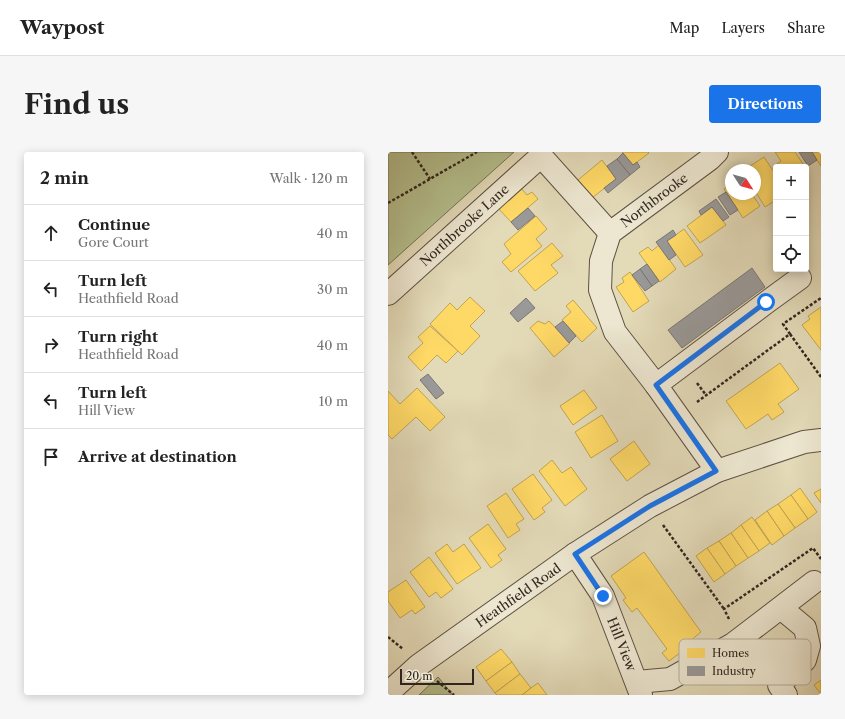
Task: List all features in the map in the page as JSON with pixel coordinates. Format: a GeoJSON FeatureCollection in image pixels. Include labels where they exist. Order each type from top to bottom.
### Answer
{"type":"FeatureCollection","features":[{"type":"Feature","properties":{"kind":"street","name":"Northbrooke"},"geometry":{"type":"LineString","coordinates":[[656,385],[615,332],[600,290],[601,261],[610,233],[718,152]]}},
{"type":"Feature","properties":{"kind":"street","name":"Northbrooke"},"geometry":{"type":"LineString","coordinates":[[541,156],[610,233]]}},
{"type":"Feature","properties":{"kind":"street","name":"Northbrooke Lane"},"geometry":{"type":"LineString","coordinates":[[388,294],[541,156]]}},
{"type":"Feature","properties":{"kind":"street"},"geometry":{"type":"LineString","coordinates":[[716,471],[656,385],[800,278]]}},
{"type":"Feature","properties":{"kind":"street","name":"Heathfield Road"},"geometry":{"type":"LineString","coordinates":[[388,693],[419,665],[575,554],[650,506],[716,471],[804,442],[821,440]]}},
{"type":"Feature","properties":{"kind":"street","name":"Hill View"},"geometry":{"type":"LineString","coordinates":[[575,554],[603,596],[639,688]]}},
{"type":"Feature","properties":{"kind":"street"},"geometry":{"type":"LineString","coordinates":[[740,639],[814,582]]}},
{"type":"Feature","properties":{"kind":"street"},"geometry":{"type":"LineString","coordinates":[[781,608],[805,628],[807,639]]}},
{"type":"Feature","properties":{"kind":"street"},"geometry":{"type":"LineString","coordinates":[[639,688],[670,679],[679,674]]}},
{"type":"Feature","properties":{"kind":"street"},"geometry":{"type":"LineString","coordinates":[[779,685],[786,695]]}},
{"type":"Feature","properties":{"kind":"path"},"geometry":{"type":"LineString","coordinates":[[412,152],[430,179]]}},
{"type":"Feature","properties":{"kind":"path"},"geometry":{"type":"LineString","coordinates":[[388,203],[477,152]]}},
{"type":"Feature","properties":{"kind":"path"},"geometry":{"type":"LineString","coordinates":[[821,298],[783,324],[821,377]]}},
{"type":"Feature","properties":{"kind":"path"},"geometry":{"type":"LineString","coordinates":[[677,416],[790,334]]}},
{"type":"Feature","properties":{"kind":"path"},"geometry":{"type":"LineString","coordinates":[[650,506],[730,619],[724,630],[730,639]]}},
{"type":"Feature","properties":{"kind":"path"},"geometry":{"type":"LineString","coordinates":[[724,609],[813,548],[821,559]]}},
{"type":"Feature","properties":{"kind":"green space"},"geometry":{"type":"Polygon","coordinates":[[[388,152],[514,152],[388,265],[388,152]]]}},
{"type":"Feature","properties":{"kind":"green space"},"geometry":{"type":"Polygon","coordinates":[[[438,677],[453,695],[419,695],[438,677]]]}},
{"type":"Feature","properties":{"kind":"building: Homes"},"geometry":{"type":"Polygon","coordinates":[[[622,152],[648,152],[649,153],[633,165],[622,152]]]}},
{"type":"Feature","properties":{"kind":"building: Homes"},"geometry":{"type":"Polygon","coordinates":[[[775,152],[795,152],[803,164],[777,164],[781,161],[775,152]]]}},
{"type":"Feature","properties":{"kind":"building: Homes"},"geometry":{"type":"Polygon","coordinates":[[[812,152],[821,152],[821,166],[817,160],[812,152]]]}},
{"type":"Feature","properties":{"kind":"building: Homes"},"geometry":{"type":"Polygon","coordinates":[[[764,157],[773,170],[773,202],[765,207],[761,200],[761,164],[753,164],[764,157]]]}},
{"type":"Feature","properties":{"kind":"building: Homes"},"geometry":{"type":"Polygon","coordinates":[[[602,160],[616,179],[592,198],[578,180],[602,160]]]}},
{"type":"Feature","properties":{"kind":"building: Homes"},"geometry":{"type":"Polygon","coordinates":[[[520,187],[527,195],[532,192],[538,199],[511,222],[497,207],[520,187]]]}},
{"type":"Feature","properties":{"kind":"building: Homes"},"geometry":{"type":"Polygon","coordinates":[[[731,200],[756,200],[760,206],[743,218],[731,200]]]}},
{"type":"Feature","properties":{"kind":"building: Homes"},"geometry":{"type":"Polygon","coordinates":[[[712,207],[726,225],[700,243],[687,226],[712,207]]]}},
{"type":"Feature","properties":{"kind":"building: Homes"},"geometry":{"type":"Polygon","coordinates":[[[536,216],[547,229],[536,239],[542,246],[511,272],[502,262],[511,254],[504,244],[536,216]]]}},
{"type":"Feature","properties":{"kind":"building: Homes"},"geometry":{"type":"Polygon","coordinates":[[[684,229],[703,255],[685,267],[667,241],[684,229]]]}},
{"type":"Feature","properties":{"kind":"building: Homes"},"geometry":{"type":"Polygon","coordinates":[[[552,243],[563,256],[551,265],[558,273],[535,291],[518,271],[552,243]]]}},
{"type":"Feature","properties":{"kind":"building: Homes"},"geometry":{"type":"Polygon","coordinates":[[[659,245],[676,269],[660,282],[639,253],[648,247],[652,251],[659,245]]]}},
{"type":"Feature","properties":{"kind":"building: Homes"},"geometry":{"type":"Polygon","coordinates":[[[630,272],[649,301],[633,312],[616,287],[624,282],[622,278],[630,272]]]}},
{"type":"Feature","properties":{"kind":"building: Homes"},"geometry":{"type":"Polygon","coordinates":[[[470,297],[485,311],[470,326],[480,336],[462,355],[430,324],[450,303],[457,310],[470,297]]]}},
{"type":"Feature","properties":{"kind":"building: Homes"},"geometry":{"type":"Polygon","coordinates":[[[573,300],[597,328],[582,342],[562,320],[571,312],[566,306],[573,300]]]}},
{"type":"Feature","properties":{"kind":"building: Homes"},"geometry":{"type":"Polygon","coordinates":[[[821,307],[821,350],[802,325],[810,319],[808,316],[821,307]]]}},
{"type":"Feature","properties":{"kind":"building: Homes"},"geometry":{"type":"Polygon","coordinates":[[[538,321],[545,324],[549,321],[570,343],[554,357],[530,328],[538,321]]]}},
{"type":"Feature","properties":{"kind":"building: Homes"},"geometry":{"type":"Polygon","coordinates":[[[430,326],[458,351],[446,363],[437,355],[421,371],[408,357],[423,343],[418,337],[430,326]]]}},
{"type":"Feature","properties":{"kind":"building: Homes"},"geometry":{"type":"Polygon","coordinates":[[[780,363],[799,389],[778,404],[784,412],[772,420],[768,414],[746,429],[726,401],[780,363]]]}},
{"type":"Feature","properties":{"kind":"building: Homes"},"geometry":{"type":"Polygon","coordinates":[[[417,388],[445,417],[430,431],[416,417],[392,439],[388,435],[388,391],[400,404],[417,388]]]}},
{"type":"Feature","properties":{"kind":"building: Homes"},"geometry":{"type":"Polygon","coordinates":[[[584,390],[597,408],[573,425],[560,406],[584,390]]]}},
{"type":"Feature","properties":{"kind":"building: Homes"},"geometry":{"type":"Polygon","coordinates":[[[602,415],[618,441],[591,458],[575,432],[602,415]]]}},
{"type":"Feature","properties":{"kind":"building: Homes"},"geometry":{"type":"Polygon","coordinates":[[[634,441],[650,464],[627,481],[610,459],[634,441]]]}},
{"type":"Feature","properties":{"kind":"building: Homes"},"geometry":{"type":"Polygon","coordinates":[[[552,460],[562,473],[571,467],[587,489],[565,506],[539,471],[552,460]]]}},
{"type":"Feature","properties":{"kind":"building: Homes"},"geometry":{"type":"Polygon","coordinates":[[[533,474],[552,500],[542,508],[545,512],[534,520],[512,489],[533,474]]]}},
{"type":"Feature","properties":{"kind":"building: Homes"},"geometry":{"type":"Polygon","coordinates":[[[800,488],[817,512],[808,519],[791,495],[800,488]]]}},
{"type":"Feature","properties":{"kind":"building: Homes"},"geometry":{"type":"Polygon","coordinates":[[[821,489],[821,503],[814,493],[821,489]]]}},
{"type":"Feature","properties":{"kind":"building: Homes"},"geometry":{"type":"Polygon","coordinates":[[[506,493],[524,519],[516,524],[520,530],[508,538],[487,506],[506,493]]]}},
{"type":"Feature","properties":{"kind":"building: Homes"},"geometry":{"type":"Polygon","coordinates":[[[791,495],[808,519],[795,528],[778,504],[791,495]]]}},
{"type":"Feature","properties":{"kind":"building: Homes"},"geometry":{"type":"Polygon","coordinates":[[[778,504],[795,528],[784,536],[767,511],[778,504]]]}},
{"type":"Feature","properties":{"kind":"building: Homes"},"geometry":{"type":"Polygon","coordinates":[[[767,511],[784,536],[772,545],[755,520],[767,511]]]}},
{"type":"Feature","properties":{"kind":"building: Homes"},"geometry":{"type":"Polygon","coordinates":[[[752,517],[770,543],[759,551],[741,525],[752,517]]]}},
{"type":"Feature","properties":{"kind":"building: Homes"},"geometry":{"type":"Polygon","coordinates":[[[488,524],[506,549],[498,555],[502,560],[491,568],[469,538],[488,524]]]}},
{"type":"Feature","properties":{"kind":"building: Homes"},"geometry":{"type":"Polygon","coordinates":[[[741,525],[759,551],[748,558],[731,533],[741,525]]]}},
{"type":"Feature","properties":{"kind":"building: Homes"},"geometry":{"type":"Polygon","coordinates":[[[731,533],[748,558],[736,566],[719,541],[731,533]]]}},
{"type":"Feature","properties":{"kind":"building: Homes"},"geometry":{"type":"Polygon","coordinates":[[[719,541],[736,566],[725,574],[707,548],[719,541]]]}},
{"type":"Feature","properties":{"kind":"building: Homes"},"geometry":{"type":"Polygon","coordinates":[[[447,544],[453,552],[464,544],[481,568],[457,584],[435,553],[447,544]]]}},
{"type":"Feature","properties":{"kind":"building: Homes"},"geometry":{"type":"Polygon","coordinates":[[[707,548],[725,574],[714,582],[696,556],[707,548]]]}},
{"type":"Feature","properties":{"kind":"building: Homes"},"geometry":{"type":"Polygon","coordinates":[[[644,552],[701,632],[692,639],[679,639],[679,654],[669,661],[662,653],[667,649],[637,608],[632,612],[623,600],[626,598],[611,576],[644,552]]]}},
{"type":"Feature","properties":{"kind":"building: Homes"},"geometry":{"type":"Polygon","coordinates":[[[429,557],[453,589],[441,598],[436,592],[429,597],[410,572],[429,557]]]}},
{"type":"Feature","properties":{"kind":"building: Homes"},"geometry":{"type":"Polygon","coordinates":[[[406,580],[425,607],[415,614],[412,610],[400,618],[388,601],[388,592],[406,580]]]}},
{"type":"Feature","properties":{"kind":"building: Homes"},"geometry":{"type":"Polygon","coordinates":[[[501,649],[512,662],[486,681],[476,667],[501,649]]]}},
{"type":"Feature","properties":{"kind":"building: Homes"},"geometry":{"type":"Polygon","coordinates":[[[512,662],[520,674],[495,693],[486,681],[512,662]]]}},
{"type":"Feature","properties":{"kind":"building: Homes"},"geometry":{"type":"Polygon","coordinates":[[[520,674],[531,688],[522,695],[497,695],[495,693],[520,674]]]}},
{"type":"Feature","properties":{"kind":"building: Homes"},"geometry":{"type":"Polygon","coordinates":[[[821,680],[821,694],[814,685],[821,680]]]}},
{"type":"Feature","properties":{"kind":"building: Homes"},"geometry":{"type":"Polygon","coordinates":[[[538,683],[547,695],[522,695],[531,688],[538,683]]]}},
{"type":"Feature","properties":{"kind":"building: Industry"},"geometry":{"type":"Polygon","coordinates":[[[799,152],[812,152],[817,160],[809,165],[799,152]]]}},
{"type":"Feature","properties":{"kind":"building: Industry"},"geometry":{"type":"Polygon","coordinates":[[[623,153],[633,165],[637,162],[640,167],[630,175],[617,159],[623,153]]]}},
{"type":"Feature","properties":{"kind":"building: Industry"},"geometry":{"type":"Polygon","coordinates":[[[617,159],[630,175],[608,193],[604,188],[616,179],[607,166],[617,159]]]}},
{"type":"Feature","properties":{"kind":"building: Industry"},"geometry":{"type":"Polygon","coordinates":[[[725,193],[725,200],[731,200],[738,210],[730,215],[718,197],[725,193]]]}},
{"type":"Feature","properties":{"kind":"building: Industry"},"geometry":{"type":"Polygon","coordinates":[[[716,199],[729,217],[723,221],[712,207],[701,215],[699,211],[716,199]]]}},
{"type":"Feature","properties":{"kind":"building: Industry"},"geometry":{"type":"Polygon","coordinates":[[[528,208],[535,216],[518,230],[511,222],[528,208]]]}},
{"type":"Feature","properties":{"kind":"building: Industry"},"geometry":{"type":"Polygon","coordinates":[[[673,230],[676,235],[667,241],[676,255],[669,260],[656,242],[673,230]]]}},
{"type":"Feature","properties":{"kind":"building: Industry"},"geometry":{"type":"Polygon","coordinates":[[[647,264],[659,281],[652,286],[640,269],[647,264]]]}},
{"type":"Feature","properties":{"kind":"building: Industry"},"geometry":{"type":"Polygon","coordinates":[[[752,268],[765,287],[682,348],[668,330],[752,268]]]}},
{"type":"Feature","properties":{"kind":"building: Industry"},"geometry":{"type":"Polygon","coordinates":[[[640,269],[652,286],[645,291],[632,275],[640,269]]]}},
{"type":"Feature","properties":{"kind":"building: Industry"},"geometry":{"type":"Polygon","coordinates":[[[526,298],[535,308],[518,322],[510,313],[526,298]]]}},
{"type":"Feature","properties":{"kind":"building: Industry"},"geometry":{"type":"Polygon","coordinates":[[[563,321],[576,336],[569,343],[555,327],[563,321]]]}},
{"type":"Feature","properties":{"kind":"building: Industry"},"geometry":{"type":"Polygon","coordinates":[[[428,374],[444,393],[436,399],[420,380],[428,374]]]}},
{"type":"Feature","properties":{"kind":"route"},"geometry":{"type":"LineString","coordinates":[[603,596],[575,554],[650,506],[716,471],[656,385],[766,302]]}}]}
